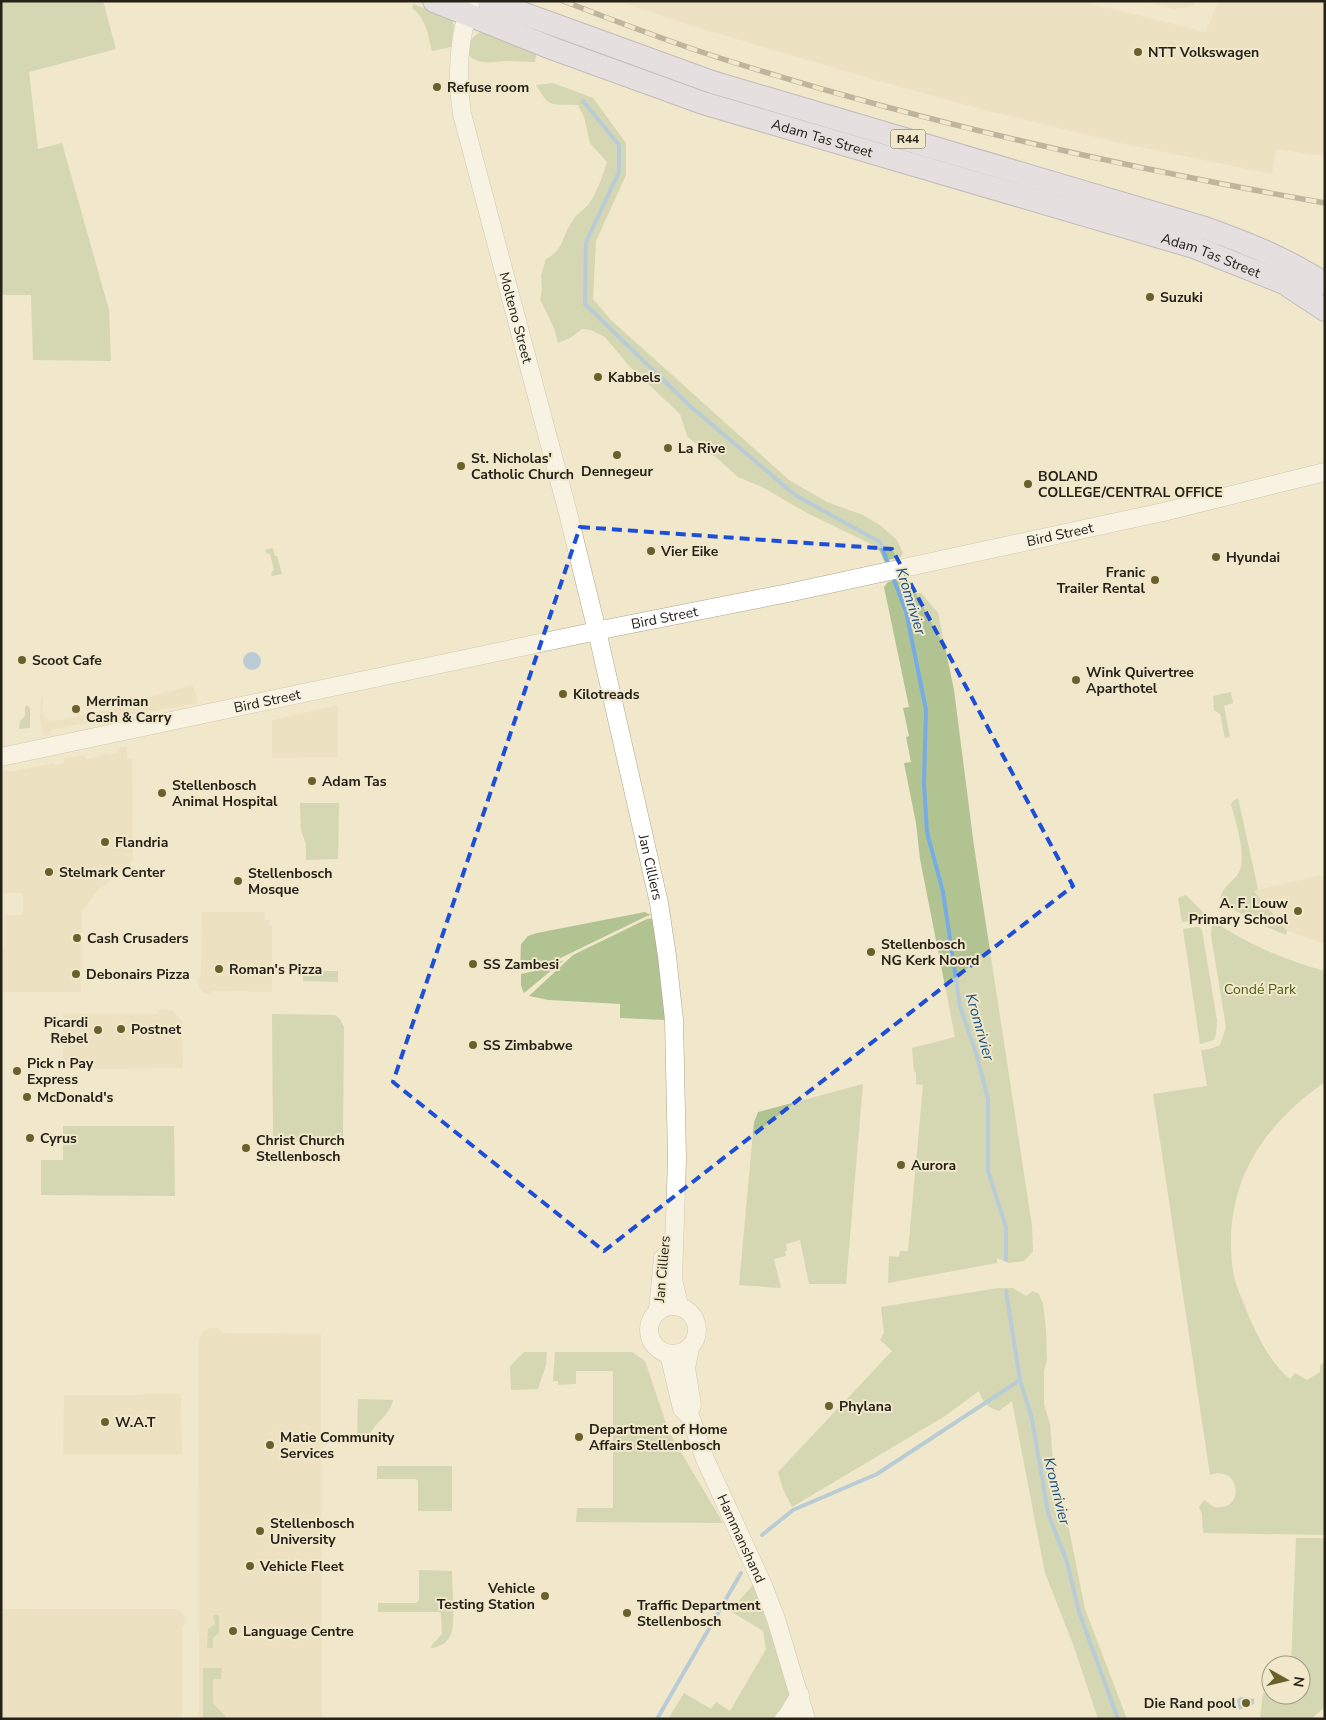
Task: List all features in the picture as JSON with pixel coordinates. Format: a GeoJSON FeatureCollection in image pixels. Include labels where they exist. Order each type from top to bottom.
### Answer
{"type":"FeatureCollection","features":[{"type":"Feature","properties":{"kind":"main road","name":"Adam Tas Street"},"geometry":{"type":"LineString","coordinates":[[434,1],[468,8],[554,49],[703,102],[1159,225],[1205,228],[1254,246],[1301,268],[1325,284]]}},
{"type":"Feature","properties":{"kind":"main road","name":"Adam Tas Street"},"geometry":{"type":"LineString","coordinates":[[489,1],[712,82],[1159,225],[1225,259],[1284,284],[1325,310]]}},
{"type":"Feature","properties":{"kind":"street","name":"Molteno Street"},"geometry":{"type":"LineString","coordinates":[[468,8],[459,56],[459,93],[462,114],[546,428],[597,631]]}},
{"type":"Feature","properties":{"kind":"street","name":"Bird Street"},"geometry":{"type":"LineString","coordinates":[[1,757],[597,631],[788,593],[1188,506],[1325,472]]}},
{"type":"Feature","properties":{"kind":"street","name":"Jan Cilliers"},"geometry":{"type":"LineString","coordinates":[[597,631],[659,903],[672,1001],[677,1159],[673,1279],[680,1306]]}},
{"type":"Feature","properties":{"kind":"street","name":"Jan Cilliers"},"geometry":{"type":"LineString","coordinates":[[658,1310],[676,1108]]}},
{"type":"Feature","properties":{"kind":"street"},"geometry":{"type":"LineString","coordinates":[[672,1305],[680,1306],[690,1312],[697,1326],[697,1336],[690,1348],[684,1352],[669,1354],[663,1352],[654,1344],[649,1333],[650,1322],[658,1310],[672,1305]]}},
{"type":"Feature","properties":{"kind":"street","name":"Hammanshand"},"geometry":{"type":"LineString","coordinates":[[690,1348],[686,1368],[692,1403],[690,1416],[705,1459],[762,1583],[776,1619],[806,1719]]}},
{"type":"Feature","properties":{"kind":"street","name":"Hammanshand"},"geometry":{"type":"LineString","coordinates":[[669,1354],[682,1409],[690,1416]]}},
{"type":"Feature","properties":{"kind":"street"},"geometry":{"type":"LineString","coordinates":[[784,1719],[800,1695]]}},
{"type":"Feature","properties":{"kind":"highlighted area"},"geometry":{"type":"Polygon","coordinates":[[[580,527],[892,549],[1073,886],[604,1251],[393,1082],[580,527]]]}},
{"type":"Feature","properties":{"kind":"shaded area"},"geometry":{"type":"Polygon","coordinates":[[[619,1],[1080,1],[1206,32],[1218,1],[1325,1],[1325,156],[1276,149],[1272,174],[1120,143],[993,112],[882,82],[689,25],[619,1]]]}},
{"type":"Feature","properties":{"kind":"shaded area"},"geometry":{"type":"Polygon","coordinates":[[[1141,1],[1198,1],[1190,7],[1174,9],[1141,1]]]}},
{"type":"Feature","properties":{"kind":"shaded area"},"geometry":{"type":"Polygon","coordinates":[[[193,685],[198,703],[53,729],[49,735],[43,736],[40,717],[41,697],[43,697],[43,716],[51,722],[130,705],[130,697],[133,696],[135,701],[193,685]]]}},
{"type":"Feature","properties":{"kind":"shaded area"},"geometry":{"type":"Polygon","coordinates":[[[338,705],[338,757],[272,758],[272,720],[338,705]]]}},
{"type":"Feature","properties":{"kind":"shaded area","name":"Stelmark Center"},"geometry":{"type":"Polygon","coordinates":[[[127,747],[127,759],[132,758],[133,860],[99,889],[82,911],[81,992],[1,992],[1,949],[4,948],[4,915],[23,915],[23,893],[1,893],[1,771],[15,771],[54,763],[55,766],[64,763],[64,759],[84,755],[86,760],[108,753],[109,755],[118,753],[118,748],[127,747]]]}},
{"type":"Feature","properties":{"kind":"shaded area","name":"A. F. Louw Primary School"},"geometry":{"type":"Polygon","coordinates":[[[1325,875],[1325,944],[1287,931],[1254,890],[1325,875]]]}},
{"type":"Feature","properties":{"kind":"shaded area"},"geometry":{"type":"Polygon","coordinates":[[[202,912],[264,912],[265,920],[269,920],[269,925],[272,925],[272,992],[213,991],[210,995],[202,991],[197,979],[201,975],[202,912]]]}},
{"type":"Feature","properties":{"kind":"shaded area"},"geometry":{"type":"Polygon","coordinates":[[[158,1010],[173,1011],[182,1021],[183,1068],[63,1069],[63,1014],[157,1014],[158,1010]]]}},
{"type":"Feature","properties":{"kind":"shaded area","name":"Stellenbosch University"},"geometry":{"type":"Polygon","coordinates":[[[218,1328],[223,1333],[321,1334],[322,1719],[199,1719],[198,1341],[203,1331],[218,1328]]]}},
{"type":"Feature","properties":{"kind":"shaded area"},"geometry":{"type":"Polygon","coordinates":[[[181,1394],[182,1454],[63,1454],[64,1395],[181,1394]]]}},
{"type":"Feature","properties":{"kind":"shaded area"},"geometry":{"type":"Polygon","coordinates":[[[1,1609],[175,1609],[180,1611],[185,1616],[186,1622],[182,1627],[182,1719],[1,1719],[1,1609]]]}},
{"type":"Feature","properties":{"kind":"green space"},"geometry":{"type":"Polygon","coordinates":[[[1,1],[103,1],[116,49],[29,72],[38,149],[62,143],[109,310],[111,361],[33,360],[31,295],[1,295],[1,1]]]}},
{"type":"Feature","properties":{"kind":"green space"},"geometry":{"type":"Polygon","coordinates":[[[413,4],[450,18],[454,25],[451,47],[432,51],[426,27],[417,12],[412,8],[413,4]]]}},
{"type":"Feature","properties":{"kind":"green space"},"geometry":{"type":"Polygon","coordinates":[[[482,32],[537,50],[535,62],[486,62],[471,57],[468,45],[473,37],[482,32]]]}},
{"type":"Feature","properties":{"kind":"green space"},"geometry":{"type":"Polygon","coordinates":[[[553,83],[593,98],[626,143],[626,175],[596,241],[593,299],[612,321],[789,480],[827,502],[863,515],[880,525],[897,540],[903,553],[901,557],[884,561],[880,551],[873,545],[807,513],[762,487],[738,477],[717,458],[703,450],[687,436],[680,414],[630,367],[605,337],[591,330],[582,329],[570,338],[558,343],[554,328],[540,299],[542,289],[541,275],[546,259],[557,251],[574,219],[592,199],[607,162],[590,143],[584,117],[578,105],[553,104],[545,99],[536,85],[553,83]]]}},
{"type":"Feature","properties":{"kind":"green space"},"geometry":{"type":"Polygon","coordinates":[[[273,548],[282,574],[272,576],[271,573],[274,570],[270,554],[266,553],[265,550],[273,548]]]}},
{"type":"Feature","properties":{"kind":"green space"},"geometry":{"type":"Polygon","coordinates":[[[905,578],[912,583],[910,586],[917,593],[921,593],[938,613],[954,690],[974,846],[1032,1226],[1033,1251],[1024,1261],[1009,1263],[997,1258],[997,1263],[888,1283],[889,1256],[899,1257],[900,1251],[908,1251],[923,1085],[916,1084],[912,1048],[955,1037],[920,859],[916,823],[904,763],[911,762],[906,737],[909,736],[903,708],[909,707],[884,587],[888,582],[905,578]]]}},
{"type":"Feature","properties":{"kind":"green space"},"geometry":{"type":"Polygon","coordinates":[[[1231,692],[1233,703],[1224,706],[1230,737],[1225,738],[1220,714],[1214,710],[1213,696],[1231,692]]]}},
{"type":"Feature","properties":{"kind":"green space"},"geometry":{"type":"Polygon","coordinates":[[[27,705],[30,708],[30,728],[19,729],[20,721],[25,716],[25,707],[27,705]]]}},
{"type":"Feature","properties":{"kind":"green space"},"geometry":{"type":"Polygon","coordinates":[[[1238,798],[1258,889],[1254,891],[1287,931],[1286,935],[1241,914],[1221,897],[1224,889],[1237,875],[1241,866],[1240,839],[1231,805],[1238,798]]]}},
{"type":"Feature","properties":{"kind":"green space"},"geometry":{"type":"Polygon","coordinates":[[[300,803],[339,803],[338,859],[306,860],[306,845],[301,830],[300,803]]]}},
{"type":"Feature","properties":{"kind":"green space"},"geometry":{"type":"Polygon","coordinates":[[[1186,895],[1204,913],[1205,915],[1202,920],[1182,922],[1178,898],[1186,895]]]}},
{"type":"Feature","properties":{"kind":"green space"},"geometry":{"type":"Polygon","coordinates":[[[645,912],[651,915],[542,967],[520,971],[521,944],[528,936],[645,912]]]}},
{"type":"Feature","properties":{"kind":"green space"},"geometry":{"type":"Polygon","coordinates":[[[654,918],[666,1020],[620,1018],[620,1004],[549,1000],[529,996],[573,955],[647,919],[654,918]]]}},
{"type":"Feature","properties":{"kind":"green space","name":"Condé Park"},"geometry":{"type":"Polygon","coordinates":[[[1212,920],[1238,937],[1266,950],[1295,962],[1325,971],[1325,1082],[1287,1114],[1257,1150],[1246,1171],[1238,1193],[1233,1217],[1231,1242],[1237,1287],[1260,1339],[1276,1365],[1290,1379],[1295,1373],[1307,1380],[1320,1372],[1320,1365],[1325,1362],[1325,1535],[1203,1533],[1202,1514],[1199,1507],[1204,1500],[1214,1507],[1224,1507],[1231,1503],[1236,1489],[1228,1476],[1220,1473],[1210,1475],[1153,1094],[1207,1086],[1201,1050],[1220,1045],[1226,1027],[1211,935],[1212,920]]]}},
{"type":"Feature","properties":{"kind":"green space"},"geometry":{"type":"Polygon","coordinates":[[[1199,927],[1202,930],[1217,1020],[1214,1040],[1200,1044],[1183,929],[1199,927]]]}},
{"type":"Feature","properties":{"kind":"green space"},"geometry":{"type":"Polygon","coordinates":[[[564,960],[524,993],[521,986],[521,974],[544,969],[564,960]]]}},
{"type":"Feature","properties":{"kind":"green space"},"geometry":{"type":"Polygon","coordinates":[[[338,971],[338,982],[303,981],[303,972],[338,971]]]}},
{"type":"Feature","properties":{"kind":"green space"},"geometry":{"type":"Polygon","coordinates":[[[272,1014],[335,1015],[340,1019],[344,1027],[343,1142],[273,1141],[272,1014]]]}},
{"type":"Feature","properties":{"kind":"green space"},"geometry":{"type":"Polygon","coordinates":[[[863,1084],[846,1284],[809,1284],[800,1240],[786,1244],[786,1256],[774,1259],[781,1288],[739,1285],[754,1122],[758,1112],[863,1084]]]}},
{"type":"Feature","properties":{"kind":"green space"},"geometry":{"type":"Polygon","coordinates":[[[63,1126],[174,1126],[175,1196],[41,1195],[41,1160],[63,1160],[63,1126]]]}},
{"type":"Feature","properties":{"kind":"green space"},"geometry":{"type":"Polygon","coordinates":[[[998,1288],[1013,1288],[1026,1296],[1033,1291],[1039,1294],[1043,1304],[1047,1360],[1044,1371],[1044,1404],[1050,1424],[1054,1475],[1063,1515],[1069,1529],[1085,1609],[1127,1719],[1098,1719],[1074,1647],[1045,1573],[1012,1401],[999,1411],[986,1404],[979,1391],[945,1416],[792,1507],[783,1489],[778,1472],[892,1351],[880,1340],[884,1333],[881,1307],[998,1288]]]}},
{"type":"Feature","properties":{"kind":"green space"},"geometry":{"type":"Polygon","coordinates":[[[524,1352],[547,1352],[546,1365],[538,1389],[511,1390],[510,1366],[524,1352]]]}},
{"type":"Feature","properties":{"kind":"green space"},"geometry":{"type":"Polygon","coordinates":[[[555,1352],[632,1352],[645,1361],[669,1432],[723,1523],[576,1522],[577,1508],[613,1508],[613,1371],[576,1371],[576,1384],[558,1385],[558,1381],[553,1381],[555,1352]]]}},
{"type":"Feature","properties":{"kind":"green space"},"geometry":{"type":"Polygon","coordinates":[[[358,1399],[393,1400],[388,1411],[372,1430],[367,1441],[357,1441],[358,1399]]]}},
{"type":"Feature","properties":{"kind":"green space"},"geometry":{"type":"Polygon","coordinates":[[[377,1466],[452,1466],[452,1511],[418,1511],[418,1481],[416,1479],[377,1479],[377,1466]]]}},
{"type":"Feature","properties":{"kind":"green space"},"geometry":{"type":"Polygon","coordinates":[[[1296,1538],[1325,1538],[1325,1707],[1311,1719],[1260,1719],[1262,1705],[1311,1705],[1311,1655],[1291,1655],[1296,1538]]]}},
{"type":"Feature","properties":{"kind":"green space"},"geometry":{"type":"Polygon","coordinates":[[[419,1570],[452,1571],[453,1625],[451,1635],[442,1645],[431,1648],[442,1634],[441,1614],[439,1612],[378,1612],[378,1603],[416,1603],[419,1600],[419,1570]]]}},
{"type":"Feature","properties":{"kind":"green space"},"geometry":{"type":"Polygon","coordinates":[[[754,1584],[790,1691],[785,1707],[774,1719],[668,1719],[684,1693],[711,1709],[716,1702],[730,1711],[766,1649],[763,1631],[732,1612],[736,1604],[754,1584]]]}},
{"type":"Feature","properties":{"kind":"green space"},"geometry":{"type":"Polygon","coordinates":[[[213,1615],[219,1615],[219,1633],[213,1638],[213,1648],[207,1648],[208,1629],[215,1624],[213,1615]]]}},
{"type":"Feature","properties":{"kind":"green space"},"geometry":{"type":"Polygon","coordinates":[[[203,1668],[222,1668],[221,1679],[213,1679],[213,1703],[228,1719],[203,1719],[203,1668]]]}},
{"type":"Feature","properties":{"kind":"water"},"geometry":{"type":"Polygon","coordinates":[[[252,652],[258,655],[261,661],[258,667],[252,670],[246,667],[243,661],[246,655],[252,652]]]}},
{"type":"Feature","properties":{"kind":"water","name":"Die Rand pool"},"geometry":{"type":"Polygon","coordinates":[[[1240,1697],[1254,1699],[1254,1704],[1239,1710],[1237,1700],[1240,1697]]]}},
{"type":"Feature","properties":{"kind":"waterway","name":"Kromrivier"},"geometry":{"type":"LineString","coordinates":[[583,101],[619,145],[619,172],[586,242],[585,304],[690,406],[795,495],[880,542],[889,566]]}},
{"type":"Feature","properties":{"kind":"waterway","name":"Kromrivier"},"geometry":{"type":"LineString","coordinates":[[892,575],[906,611],[926,710],[924,783],[927,832],[943,892],[960,1006],[977,1056],[988,1099],[988,1171],[1006,1227],[1006,1260]]}},
{"type":"Feature","properties":{"kind":"waterway","name":"Kromrivier"},"geometry":{"type":"LineString","coordinates":[[1006,1291],[1020,1380],[1032,1419],[1048,1513],[1067,1562],[1079,1612],[1118,1719]]}},
{"type":"Feature","properties":{"kind":"waterway"},"geometry":{"type":"LineString","coordinates":[[762,1535],[793,1510],[877,1474],[1020,1380]]}},
{"type":"Feature","properties":{"kind":"waterway"},"geometry":{"type":"LineString","coordinates":[[657,1719],[741,1573]]}},
{"type":"Feature","properties":{"kind":"railway"},"geometry":{"type":"LineString","coordinates":[[563,1],[703,52],[797,82],[946,123],[1097,158],[1325,203]]}},
{"type":"Feature","properties":{"kind":"place","name":"NTT Volkswagen"},"geometry":{"type":"Point","coordinates":[1138,52]}},
{"type":"Feature","properties":{"kind":"place","name":"Refuse room"},"geometry":{"type":"Point","coordinates":[437,87]}},
{"type":"Feature","properties":{"kind":"place","name":"Suzuki"},"geometry":{"type":"Point","coordinates":[1150,297]}},
{"type":"Feature","properties":{"kind":"place","name":"Kabbels"},"geometry":{"type":"Point","coordinates":[598,377]}},
{"type":"Feature","properties":{"kind":"place","name":"La Rive"},"geometry":{"type":"Point","coordinates":[668,448]}},
{"type":"Feature","properties":{"kind":"place","name":"Dennegeur"},"geometry":{"type":"Point","coordinates":[617,455]}},
{"type":"Feature","properties":{"kind":"place","name":"St. Nicholas' Catholic Church"},"geometry":{"type":"Point","coordinates":[461,466]}},
{"type":"Feature","properties":{"kind":"place","name":"BOLAND COLLEGE/CENTRAL OFFICE"},"geometry":{"type":"Point","coordinates":[1028,484]}},
{"type":"Feature","properties":{"kind":"place","name":"Vier Eike"},"geometry":{"type":"Point","coordinates":[651,551]}},
{"type":"Feature","properties":{"kind":"place","name":"Hyundai"},"geometry":{"type":"Point","coordinates":[1216,557]}},
{"type":"Feature","properties":{"kind":"place","name":"Franic Trailer Rental"},"geometry":{"type":"Point","coordinates":[1155,580]}},
{"type":"Feature","properties":{"kind":"place","name":"Scoot Cafe"},"geometry":{"type":"Point","coordinates":[22,660]}},
{"type":"Feature","properties":{"kind":"place","name":"Wink Quivertree Aparthotel"},"geometry":{"type":"Point","coordinates":[1076,680]}},
{"type":"Feature","properties":{"kind":"place","name":"Kilotreads"},"geometry":{"type":"Point","coordinates":[563,694]}},
{"type":"Feature","properties":{"kind":"place","name":"Merriman Cash & Carry"},"geometry":{"type":"Point","coordinates":[76,709]}},
{"type":"Feature","properties":{"kind":"place","name":"Adam Tas"},"geometry":{"type":"Point","coordinates":[312,781]}},
{"type":"Feature","properties":{"kind":"place","name":"Stellenbosch Animal Hospital"},"geometry":{"type":"Point","coordinates":[162,793]}},
{"type":"Feature","properties":{"kind":"place","name":"Flandria"},"geometry":{"type":"Point","coordinates":[105,842]}},
{"type":"Feature","properties":{"kind":"place","name":"Stelmark Center"},"geometry":{"type":"Point","coordinates":[49,872]}},
{"type":"Feature","properties":{"kind":"place","name":"Stellenbosch Mosque"},"geometry":{"type":"Point","coordinates":[238,881]}},
{"type":"Feature","properties":{"kind":"place","name":"A. F. Louw Primary School"},"geometry":{"type":"Point","coordinates":[1298,911]}},
{"type":"Feature","properties":{"kind":"place","name":"Cash Crusaders"},"geometry":{"type":"Point","coordinates":[77,938]}},
{"type":"Feature","properties":{"kind":"place","name":"Stellenbosch NG Kerk Noord"},"geometry":{"type":"Point","coordinates":[871,952]}},
{"type":"Feature","properties":{"kind":"place","name":"SS Zambesi"},"geometry":{"type":"Point","coordinates":[473,964]}},
{"type":"Feature","properties":{"kind":"place","name":"Roman's Pizza"},"geometry":{"type":"Point","coordinates":[219,969]}},
{"type":"Feature","properties":{"kind":"place","name":"Debonairs Pizza"},"geometry":{"type":"Point","coordinates":[76,974]}},
{"type":"Feature","properties":{"kind":"place","name":"Postnet"},"geometry":{"type":"Point","coordinates":[121,1029]}},
{"type":"Feature","properties":{"kind":"place","name":"Picardi Rebel"},"geometry":{"type":"Point","coordinates":[98,1030]}},
{"type":"Feature","properties":{"kind":"place","name":"SS Zimbabwe"},"geometry":{"type":"Point","coordinates":[473,1045]}},
{"type":"Feature","properties":{"kind":"place","name":"Pick n Pay Express"},"geometry":{"type":"Point","coordinates":[17,1071]}},
{"type":"Feature","properties":{"kind":"place","name":"McDonald's"},"geometry":{"type":"Point","coordinates":[27,1097]}},
{"type":"Feature","properties":{"kind":"place","name":"Cyrus"},"geometry":{"type":"Point","coordinates":[30,1138]}},
{"type":"Feature","properties":{"kind":"place","name":"Christ Church Stellenbosch"},"geometry":{"type":"Point","coordinates":[246,1148]}},
{"type":"Feature","properties":{"kind":"place","name":"Aurora"},"geometry":{"type":"Point","coordinates":[901,1165]}},
{"type":"Feature","properties":{"kind":"place","name":"Phylana"},"geometry":{"type":"Point","coordinates":[829,1406]}},
{"type":"Feature","properties":{"kind":"place","name":"W.A.T"},"geometry":{"type":"Point","coordinates":[105,1422]}},
{"type":"Feature","properties":{"kind":"place","name":"Department of Home Affairs Stellenbosch"},"geometry":{"type":"Point","coordinates":[579,1437]}},
{"type":"Feature","properties":{"kind":"place","name":"Matie Community Services"},"geometry":{"type":"Point","coordinates":[270,1445]}},
{"type":"Feature","properties":{"kind":"place","name":"Stellenbosch University"},"geometry":{"type":"Point","coordinates":[260,1531]}},
{"type":"Feature","properties":{"kind":"place","name":"Vehicle Fleet"},"geometry":{"type":"Point","coordinates":[250,1566]}},
{"type":"Feature","properties":{"kind":"place","name":"Vehicle Testing Station"},"geometry":{"type":"Point","coordinates":[545,1596]}},
{"type":"Feature","properties":{"kind":"place","name":"Traffic Department Stellenbosch"},"geometry":{"type":"Point","coordinates":[627,1613]}},
{"type":"Feature","properties":{"kind":"place","name":"Language Centre"},"geometry":{"type":"Point","coordinates":[233,1631]}},
{"type":"Feature","properties":{"kind":"place","name":"Die Rand pool"},"geometry":{"type":"Point","coordinates":[1246,1703]}}]}
